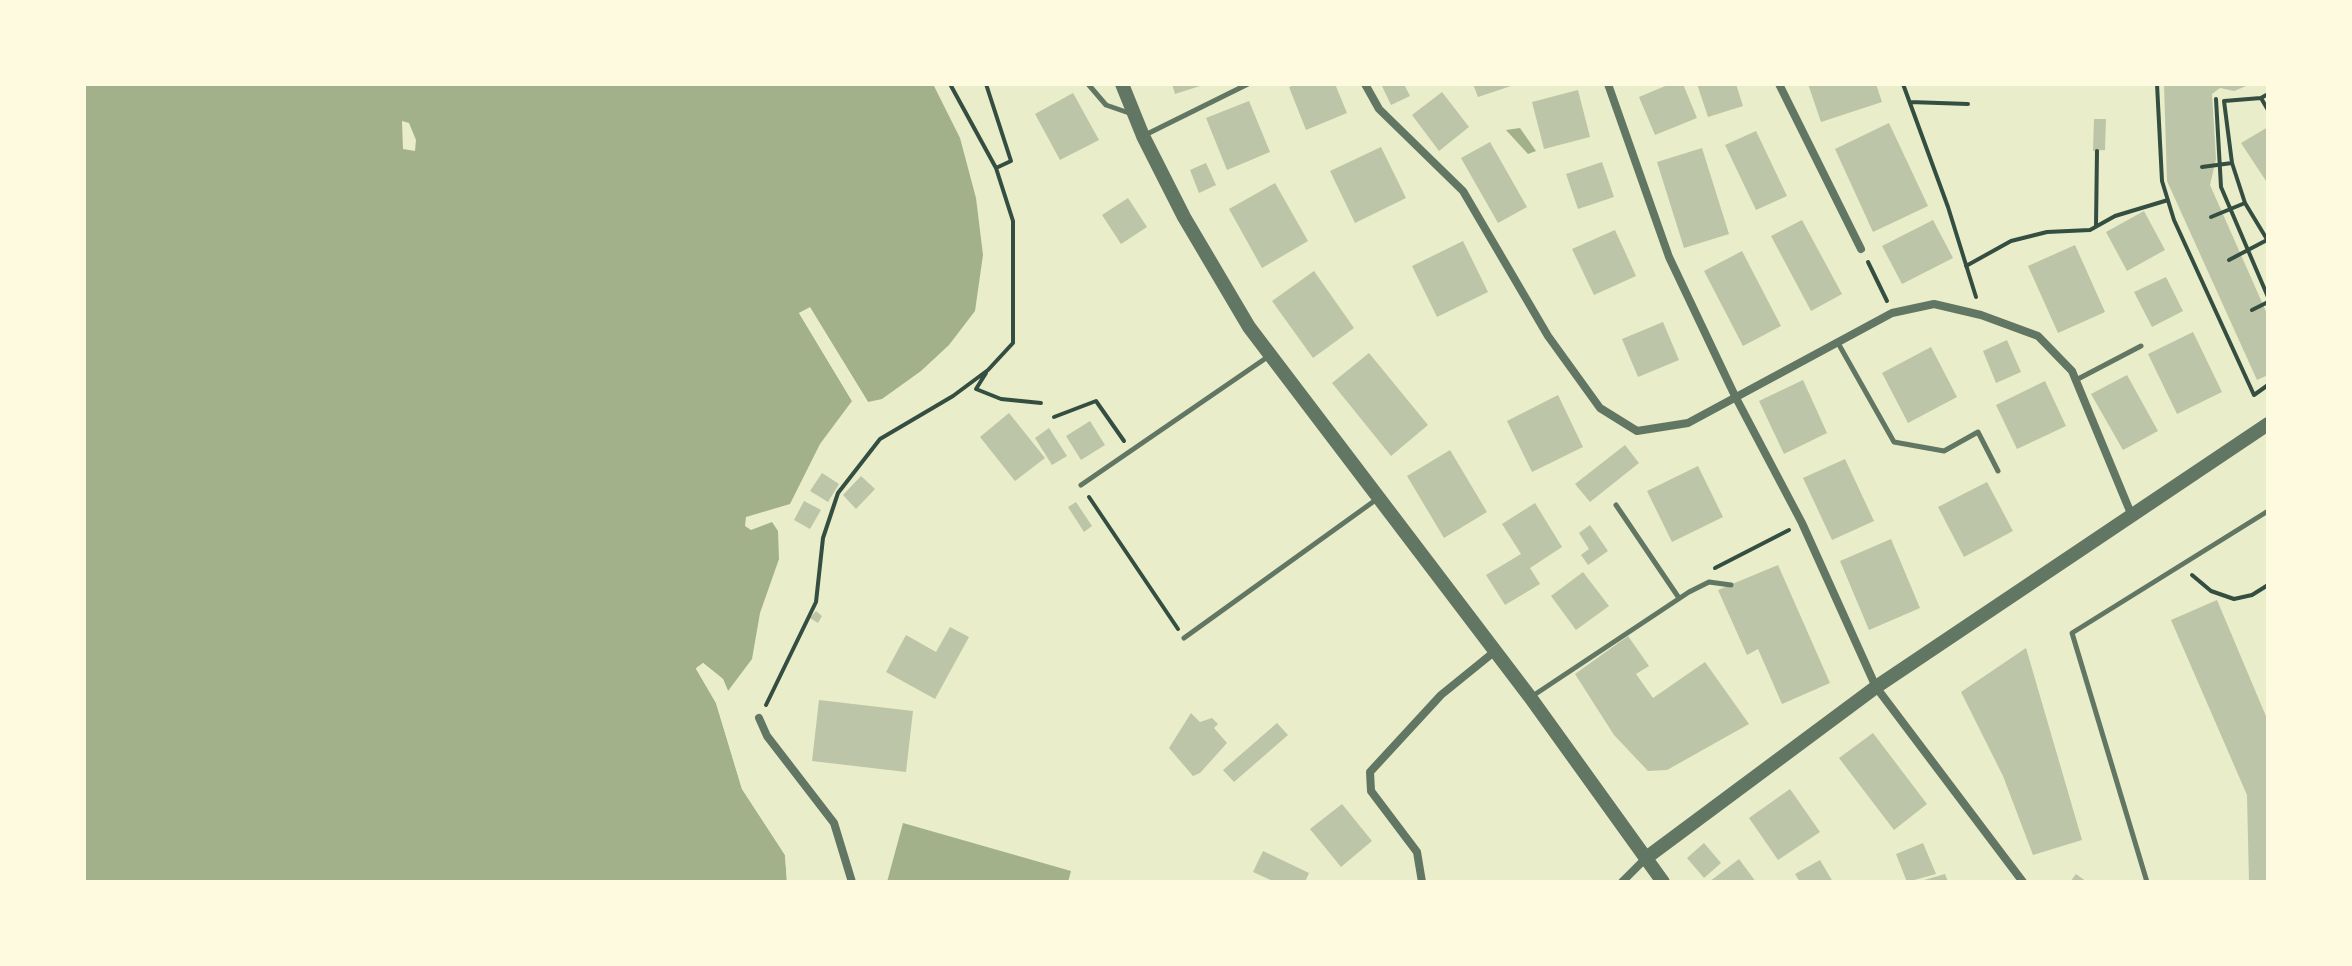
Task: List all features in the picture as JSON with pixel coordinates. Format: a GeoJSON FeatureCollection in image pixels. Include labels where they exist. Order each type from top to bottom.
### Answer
{"type":"FeatureCollection","features":[{"type":"Feature","properties":{"kind":"street"},"geometry":{"type":"LineString","coordinates":[[1122,84],[1143,136],[1184,217],[1249,327],[1530,697],[1663,882]]}},
{"type":"Feature","properties":{"kind":"street"},"geometry":{"type":"LineString","coordinates":[[1365,84],[1379,109],[1463,191],[1548,336],[1600,408],[1637,431],[1688,423],[1892,313],[1934,304],[1981,315],[2038,336],[2072,371],[2132,516]]}},
{"type":"Feature","properties":{"kind":"street"},"geometry":{"type":"LineString","coordinates":[[1608,84],[1669,257],[1735,396],[1802,523],[1876,687],[2023,882]]}},
{"type":"Feature","properties":{"kind":"street"},"geometry":{"type":"LineString","coordinates":[[1779,84],[1861,249]]}},
{"type":"Feature","properties":{"kind":"street"},"geometry":{"type":"LineString","coordinates":[[1622,882],[1646,858],[1876,687],[2268,424]]}},
{"type":"Feature","properties":{"kind":"street"},"geometry":{"type":"LineString","coordinates":[[1422,882],[1417,852],[1371,791],[1370,772],[1441,695],[1494,652]]}},
{"type":"Feature","properties":{"kind":"street"},"geometry":{"type":"LineString","coordinates":[[759,718],[767,736],[834,823],[852,882]]}},
{"type":"Feature","properties":{"kind":"lane"},"geometry":{"type":"LineString","coordinates":[[1088,84],[1106,105],[1134,115]]}},
{"type":"Feature","properties":{"kind":"lane"},"geometry":{"type":"LineString","coordinates":[[1143,136],[1248,84]]}},
{"type":"Feature","properties":{"kind":"lane"},"geometry":{"type":"LineString","coordinates":[[1838,342],[1894,442],[1944,451],[1978,432],[1998,471]]}},
{"type":"Feature","properties":{"kind":"lane"},"geometry":{"type":"LineString","coordinates":[[2075,380],[2141,346]]}},
{"type":"Feature","properties":{"kind":"lane"},"geometry":{"type":"LineString","coordinates":[[1081,485],[1270,355]]}},
{"type":"Feature","properties":{"kind":"lane"},"geometry":{"type":"LineString","coordinates":[[1184,638],[1378,498]]}},
{"type":"Feature","properties":{"kind":"lane"},"geometry":{"type":"LineString","coordinates":[[1616,505],[1679,598]]}},
{"type":"Feature","properties":{"kind":"lane"},"geometry":{"type":"LineString","coordinates":[[2147,882],[2072,633],[2268,511]]}},
{"type":"Feature","properties":{"kind":"lane"},"geometry":{"type":"LineString","coordinates":[[1530,697],[1679,598],[1709,582],[1731,585]]}},
{"type":"Feature","properties":{"kind":"path"},"geometry":{"type":"LineString","coordinates":[[950,84],[996,168],[1013,221],[1013,343],[988,370],[976,389],[1001,399],[1041,403]]}},
{"type":"Feature","properties":{"kind":"path"},"geometry":{"type":"LineString","coordinates":[[986,84],[1011,161],[996,168]]}},
{"type":"Feature","properties":{"kind":"path"},"geometry":{"type":"LineString","coordinates":[[1903,84],[1981,315]]}},
{"type":"Feature","properties":{"kind":"path"},"geometry":{"type":"LineString","coordinates":[[2157,84],[2157,131],[2162,181],[2168,200],[2255,397],[2268,385]]}},
{"type":"Feature","properties":{"kind":"path"},"geometry":{"type":"LineString","coordinates":[[2252,310],[2268,299],[2221,187],[2214,99],[2261,98],[2268,94]]}},
{"type":"Feature","properties":{"kind":"path"},"geometry":{"type":"LineString","coordinates":[[2261,98],[2268,110]]}},
{"type":"Feature","properties":{"kind":"path"},"geometry":{"type":"LineString","coordinates":[[2224,101],[2232,163],[2245,203],[2268,241],[2229,260]]}},
{"type":"Feature","properties":{"kind":"path"},"geometry":{"type":"LineString","coordinates":[[1910,102],[1968,104]]}},
{"type":"Feature","properties":{"kind":"path"},"geometry":{"type":"LineString","coordinates":[[2096,226],[2097,151]]}},
{"type":"Feature","properties":{"kind":"path"},"geometry":{"type":"LineString","coordinates":[[2202,167],[2232,163]]}},
{"type":"Feature","properties":{"kind":"path"},"geometry":{"type":"LineString","coordinates":[[1966,266],[2011,241],[2047,232],[2090,230],[2115,216],[2168,200]]}},
{"type":"Feature","properties":{"kind":"path"},"geometry":{"type":"LineString","coordinates":[[2211,217],[2245,203]]}},
{"type":"Feature","properties":{"kind":"path"},"geometry":{"type":"LineString","coordinates":[[1861,249],[1892,313]]}},
{"type":"Feature","properties":{"kind":"path"},"geometry":{"type":"LineString","coordinates":[[759,718],[816,602],[823,538],[838,493],[880,439],[953,396],[988,370]]}},
{"type":"Feature","properties":{"kind":"path"},"geometry":{"type":"LineString","coordinates":[[1054,417],[1096,401],[1130,450]]}},
{"type":"Feature","properties":{"kind":"path"},"geometry":{"type":"LineString","coordinates":[[1081,485],[1184,638]]}},
{"type":"Feature","properties":{"kind":"path"},"geometry":{"type":"LineString","coordinates":[[1736,555],[1802,523]]}},
{"type":"Feature","properties":{"kind":"path"},"geometry":{"type":"LineString","coordinates":[[2182,565],[2211,591],[2234,599],[2252,595],[2268,585]]}},
{"type":"Feature","properties":{"kind":"shaded area"},"geometry":{"type":"Polygon","coordinates":[[[84,84],[933,84],[960,138],[976,198],[983,255],[975,311],[949,345],[921,371],[882,399],[868,402],[810,308],[799,313],[852,401],[820,444],[790,504],[746,517],[745,526],[751,530],[772,522],[778,531],[779,559],[760,613],[752,659],[728,691],[723,679],[703,663],[696,669],[716,703],[742,789],[785,855],[787,882],[84,882],[84,84]],[[402,121],[403,149],[415,151],[416,140],[409,123],[402,121]]]}},
{"type":"Feature","properties":{"kind":"shaded area"},"geometry":{"type":"Polygon","coordinates":[[[1520,128],[1536,151],[1528,154],[1506,130],[1520,128]]]}},
{"type":"Feature","properties":{"kind":"shaded area"},"geometry":{"type":"Polygon","coordinates":[[[903,823],[1071,871],[1068,882],[887,882],[903,823]]]}},
{"type":"Feature","properties":{"kind":"pier"},"geometry":{"type":"Polygon","coordinates":[[[810,307],[868,402],[863,402],[808,313],[805,315],[856,401],[852,401],[799,313],[810,307]]]}},
{"type":"Feature","properties":{"kind":"pier"},"geometry":{"type":"Polygon","coordinates":[[[703,663],[723,679],[728,691],[729,695],[709,671],[701,669],[719,701],[746,787],[789,853],[791,882],[787,882],[785,855],[742,789],[716,703],[696,668],[703,663]]]}},
{"type":"Feature","properties":{"kind":"building"},"geometry":{"type":"Polygon","coordinates":[[[1172,84],[1203,84],[1203,85],[1175,94],[1172,84]]]}},
{"type":"Feature","properties":{"kind":"building"},"geometry":{"type":"Polygon","coordinates":[[[1297,84],[1335,84],[1347,113],[1306,130],[1289,87],[1297,84]]]}},
{"type":"Feature","properties":{"kind":"building"},"geometry":{"type":"Polygon","coordinates":[[[1381,84],[1404,84],[1410,96],[1391,105],[1381,84]]]}},
{"type":"Feature","properties":{"kind":"building"},"geometry":{"type":"Polygon","coordinates":[[[1473,84],[1514,84],[1514,85],[1478,97],[1473,84]]]}},
{"type":"Feature","properties":{"kind":"building"},"geometry":{"type":"Polygon","coordinates":[[[1670,84],[1683,84],[1697,118],[1655,135],[1639,97],[1670,84]]]}},
{"type":"Feature","properties":{"kind":"building"},"geometry":{"type":"Polygon","coordinates":[[[1697,84],[1736,84],[1743,106],[1708,117],[1697,84]]]}},
{"type":"Feature","properties":{"kind":"building"},"geometry":{"type":"Polygon","coordinates":[[[1808,84],[1876,84],[1882,102],[1821,122],[1808,84]]]}},
{"type":"Feature","properties":{"kind":"building"},"geometry":{"type":"Polygon","coordinates":[[[2164,84],[2251,84],[2234,91],[2220,88],[2212,94],[2216,159],[2210,185],[2268,316],[2268,375],[2257,380],[2167,181],[2164,84]]]}},
{"type":"Feature","properties":{"kind":"building"},"geometry":{"type":"Polygon","coordinates":[[[1578,90],[1590,137],[1544,149],[1532,102],[1578,90]]]}},
{"type":"Feature","properties":{"kind":"building"},"geometry":{"type":"Polygon","coordinates":[[[1442,92],[1469,127],[1439,151],[1412,115],[1442,92]]]}},
{"type":"Feature","properties":{"kind":"building"},"geometry":{"type":"Polygon","coordinates":[[[1073,93],[1099,140],[1060,160],[1035,114],[1073,93]]]}},
{"type":"Feature","properties":{"kind":"building"},"geometry":{"type":"Polygon","coordinates":[[[1249,101],[1270,152],[1227,170],[1206,118],[1249,101]]]}},
{"type":"Feature","properties":{"kind":"building"},"geometry":{"type":"Polygon","coordinates":[[[2094,119],[2106,119],[2105,150],[2093,151],[2094,119]]]}},
{"type":"Feature","properties":{"kind":"building"},"geometry":{"type":"Polygon","coordinates":[[[1889,123],[1928,206],[1873,232],[1835,149],[1889,123]]]}},
{"type":"Feature","properties":{"kind":"building"},"geometry":{"type":"Polygon","coordinates":[[[2268,127],[2268,184],[2241,143],[2268,127]]]}},
{"type":"Feature","properties":{"kind":"building"},"geometry":{"type":"Polygon","coordinates":[[[1756,131],[1787,196],[1756,210],[1725,145],[1756,131]]]}},
{"type":"Feature","properties":{"kind":"building"},"geometry":{"type":"Polygon","coordinates":[[[1490,142],[1527,207],[1498,223],[1461,158],[1490,142]]]}},
{"type":"Feature","properties":{"kind":"building"},"geometry":{"type":"Polygon","coordinates":[[[1381,147],[1406,198],[1355,223],[1330,171],[1381,147]]]}},
{"type":"Feature","properties":{"kind":"building"},"geometry":{"type":"Polygon","coordinates":[[[1702,148],[1729,234],[1684,248],[1657,162],[1702,148]]]}},
{"type":"Feature","properties":{"kind":"building"},"geometry":{"type":"Polygon","coordinates":[[[1602,162],[1614,197],[1578,209],[1566,174],[1602,162]]]}},
{"type":"Feature","properties":{"kind":"building"},"geometry":{"type":"Polygon","coordinates":[[[1206,163],[1216,185],[1199,193],[1190,170],[1206,163]]]}},
{"type":"Feature","properties":{"kind":"building"},"geometry":{"type":"Polygon","coordinates":[[[1275,183],[1308,241],[1262,268],[1229,209],[1275,183]]]}},
{"type":"Feature","properties":{"kind":"building"},"geometry":{"type":"Polygon","coordinates":[[[1128,198],[1147,227],[1121,244],[1102,215],[1128,198]]]}},
{"type":"Feature","properties":{"kind":"building"},"geometry":{"type":"Polygon","coordinates":[[[2144,211],[2165,250],[2127,271],[2106,232],[2144,211]]]}},
{"type":"Feature","properties":{"kind":"building"},"geometry":{"type":"Polygon","coordinates":[[[1802,220],[1842,294],[1811,311],[1771,236],[1802,220]]]}},
{"type":"Feature","properties":{"kind":"building"},"geometry":{"type":"Polygon","coordinates":[[[1933,220],[1953,258],[1902,284],[1882,246],[1933,220]]]}},
{"type":"Feature","properties":{"kind":"building"},"geometry":{"type":"Polygon","coordinates":[[[1615,230],[1636,276],[1594,295],[1572,249],[1615,230]]]}},
{"type":"Feature","properties":{"kind":"building"},"geometry":{"type":"Polygon","coordinates":[[[1463,241],[1488,292],[1437,317],[1412,266],[1463,241]]]}},
{"type":"Feature","properties":{"kind":"building"},"geometry":{"type":"Polygon","coordinates":[[[2075,245],[2105,312],[2058,333],[2028,266],[2075,245]]]}},
{"type":"Feature","properties":{"kind":"building"},"geometry":{"type":"Polygon","coordinates":[[[1742,251],[1781,326],[1743,346],[1704,271],[1742,251]]]}},
{"type":"Feature","properties":{"kind":"building"},"geometry":{"type":"Polygon","coordinates":[[[1314,271],[1354,328],[1313,358],[1272,301],[1314,271]]]}},
{"type":"Feature","properties":{"kind":"building"},"geometry":{"type":"Polygon","coordinates":[[[2166,277],[2183,311],[2152,327],[2134,292],[2166,277]]]}},
{"type":"Feature","properties":{"kind":"building"},"geometry":{"type":"Polygon","coordinates":[[[1663,322],[1679,360],[1638,377],[1622,339],[1663,322]]]}},
{"type":"Feature","properties":{"kind":"building"},"geometry":{"type":"Polygon","coordinates":[[[2193,332],[2222,392],[2177,414],[2148,354],[2193,332]]]}},
{"type":"Feature","properties":{"kind":"building"},"geometry":{"type":"Polygon","coordinates":[[[2007,340],[2021,372],[1996,383],[1983,351],[2007,340]]]}},
{"type":"Feature","properties":{"kind":"building"},"geometry":{"type":"Polygon","coordinates":[[[1931,347],[1957,397],[1908,423],[1882,373],[1931,347]]]}},
{"type":"Feature","properties":{"kind":"building"},"geometry":{"type":"Polygon","coordinates":[[[1369,353],[1428,425],[1391,456],[1332,383],[1369,353]]]}},
{"type":"Feature","properties":{"kind":"building"},"geometry":{"type":"Polygon","coordinates":[[[2127,375],[2158,431],[2123,450],[2091,394],[2127,375]]]}},
{"type":"Feature","properties":{"kind":"building"},"geometry":{"type":"Polygon","coordinates":[[[1803,380],[1827,433],[1784,454],[1759,401],[1803,380]]]}},
{"type":"Feature","properties":{"kind":"building"},"geometry":{"type":"Polygon","coordinates":[[[2045,381],[2066,426],[2017,449],[1996,405],[2045,381]]]}},
{"type":"Feature","properties":{"kind":"building"},"geometry":{"type":"Polygon","coordinates":[[[1558,395],[1583,447],[1532,472],[1507,421],[1558,395]]]}},
{"type":"Feature","properties":{"kind":"building"},"geometry":{"type":"Polygon","coordinates":[[[1009,413],[1045,458],[1015,481],[980,437],[1009,413]]]}},
{"type":"Feature","properties":{"kind":"building"},"geometry":{"type":"Polygon","coordinates":[[[1090,421],[1105,445],[1081,460],[1066,436],[1090,421]]]}},
{"type":"Feature","properties":{"kind":"building"},"geometry":{"type":"Polygon","coordinates":[[[1049,428],[1067,456],[1052,465],[1035,438],[1049,428]]]}},
{"type":"Feature","properties":{"kind":"building"},"geometry":{"type":"Polygon","coordinates":[[[1625,445],[1639,463],[1590,502],[1575,484],[1625,445]]]}},
{"type":"Feature","properties":{"kind":"building"},"geometry":{"type":"Polygon","coordinates":[[[1450,450],[1487,512],[1444,538],[1407,476],[1450,450]]]}},
{"type":"Feature","properties":{"kind":"building"},"geometry":{"type":"Polygon","coordinates":[[[1845,459],[1874,521],[1832,540],[1803,478],[1845,459]]]}},
{"type":"Feature","properties":{"kind":"building"},"geometry":{"type":"Polygon","coordinates":[[[1698,466],[1723,517],[1672,542],[1647,491],[1698,466]]]}},
{"type":"Feature","properties":{"kind":"building"},"geometry":{"type":"Polygon","coordinates":[[[822,473],[839,484],[828,502],[810,491],[822,473]]]}},
{"type":"Feature","properties":{"kind":"building"},"geometry":{"type":"Polygon","coordinates":[[[861,476],[875,489],[856,509],[843,495],[861,476]]]}},
{"type":"Feature","properties":{"kind":"building"},"geometry":{"type":"Polygon","coordinates":[[[1987,482],[2013,531],[1964,557],[1938,507],[1987,482]]]}},
{"type":"Feature","properties":{"kind":"building"},"geometry":{"type":"Polygon","coordinates":[[[804,501],[821,510],[810,529],[794,520],[804,501]]]}},
{"type":"Feature","properties":{"kind":"building"},"geometry":{"type":"Polygon","coordinates":[[[1076,502],[1092,526],[1084,532],[1068,507],[1076,502]]]}},
{"type":"Feature","properties":{"kind":"building"},"geometry":{"type":"Polygon","coordinates":[[[1535,503],[1562,547],[1530,568],[1540,584],[1505,605],[1486,575],[1521,554],[1502,524],[1535,503]]]}},
{"type":"Feature","properties":{"kind":"building"},"geometry":{"type":"Polygon","coordinates":[[[1590,525],[1608,551],[1588,565],[1581,555],[1589,549],[1579,533],[1590,525]]]}},
{"type":"Feature","properties":{"kind":"building"},"geometry":{"type":"Polygon","coordinates":[[[1891,539],[1920,608],[1869,630],[1840,561],[1891,539]]]}},
{"type":"Feature","properties":{"kind":"building"},"geometry":{"type":"Polygon","coordinates":[[[1778,565],[1830,683],[1782,704],[1758,649],[1747,655],[1718,590],[1778,565]]]}},
{"type":"Feature","properties":{"kind":"building"},"geometry":{"type":"Polygon","coordinates":[[[1583,572],[1609,606],[1576,630],[1551,596],[1583,572]]]}},
{"type":"Feature","properties":{"kind":"building"},"geometry":{"type":"Polygon","coordinates":[[[2217,600],[2268,721],[2268,882],[2249,882],[2247,795],[2171,620],[2217,600]]]}},
{"type":"Feature","properties":{"kind":"building"},"geometry":{"type":"Polygon","coordinates":[[[816,611],[822,616],[818,623],[810,618],[816,611]]]}},
{"type":"Feature","properties":{"kind":"building"},"geometry":{"type":"Polygon","coordinates":[[[950,627],[969,637],[935,699],[886,672],[906,635],[936,652],[950,627]]]}},
{"type":"Feature","properties":{"kind":"building"},"geometry":{"type":"Polygon","coordinates":[[[1628,636],[1649,666],[1636,674],[1653,698],[1705,662],[1749,724],[1667,770],[1648,771],[1614,735],[1575,674],[1628,636]]]}},
{"type":"Feature","properties":{"kind":"building"},"geometry":{"type":"Polygon","coordinates":[[[2026,648],[2082,840],[2033,855],[2003,776],[1961,692],[2026,648]]]}},
{"type":"Feature","properties":{"kind":"building"},"geometry":{"type":"Polygon","coordinates":[[[819,700],[913,711],[906,772],[812,761],[819,700]]]}},
{"type":"Feature","properties":{"kind":"building"},"geometry":{"type":"Polygon","coordinates":[[[1191,713],[1200,722],[1212,718],[1218,724],[1214,728],[1227,743],[1200,773],[1193,776],[1169,748],[1191,713]]]}},
{"type":"Feature","properties":{"kind":"building"},"geometry":{"type":"Polygon","coordinates":[[[1277,723],[1288,735],[1234,782],[1223,770],[1277,723]]]}},
{"type":"Feature","properties":{"kind":"building"},"geometry":{"type":"Polygon","coordinates":[[[1873,733],[1927,804],[1894,830],[1839,758],[1873,733]]]}},
{"type":"Feature","properties":{"kind":"building"},"geometry":{"type":"Polygon","coordinates":[[[1790,789],[1820,832],[1778,860],[1749,818],[1790,789]]]}},
{"type":"Feature","properties":{"kind":"building"},"geometry":{"type":"Polygon","coordinates":[[[1342,804],[1372,841],[1341,867],[1310,829],[1342,804]]]}},
{"type":"Feature","properties":{"kind":"building"},"geometry":{"type":"Polygon","coordinates":[[[1704,843],[1721,863],[1704,878],[1687,858],[1704,843]]]}},
{"type":"Feature","properties":{"kind":"building"},"geometry":{"type":"Polygon","coordinates":[[[1923,843],[1936,874],[1907,882],[1896,854],[1923,843]]]}},
{"type":"Feature","properties":{"kind":"building"},"geometry":{"type":"Polygon","coordinates":[[[1263,851],[1309,873],[1305,882],[1275,882],[1253,872],[1263,851]]]}},
{"type":"Feature","properties":{"kind":"building"},"geometry":{"type":"Polygon","coordinates":[[[1739,859],[1756,882],[1709,882],[1739,859]]]}},
{"type":"Feature","properties":{"kind":"building"},"geometry":{"type":"Polygon","coordinates":[[[1820,860],[1833,882],[1800,882],[1795,874],[1820,860]]]}},
{"type":"Feature","properties":{"kind":"building"},"geometry":{"type":"Polygon","coordinates":[[[1945,874],[1948,882],[1921,882],[1921,881],[1945,874]]]}},
{"type":"Feature","properties":{"kind":"building"},"geometry":{"type":"Polygon","coordinates":[[[2076,874],[2087,882],[2070,882],[2076,874]]]}}]}
